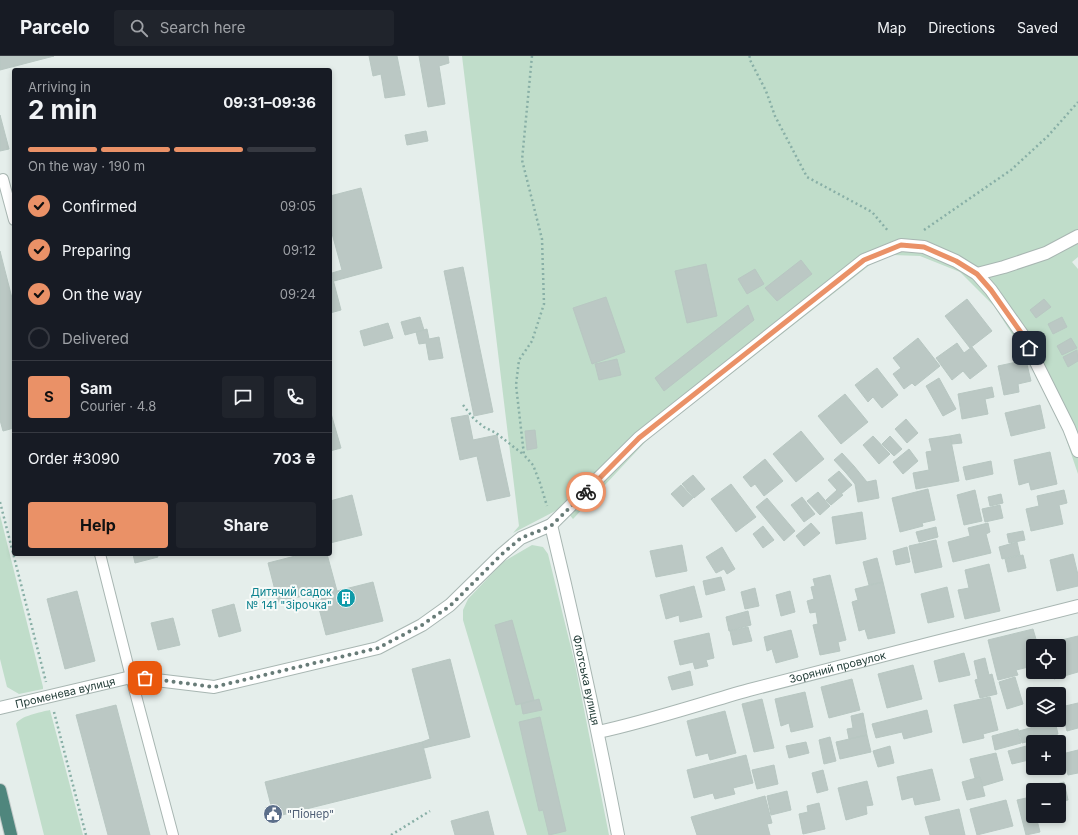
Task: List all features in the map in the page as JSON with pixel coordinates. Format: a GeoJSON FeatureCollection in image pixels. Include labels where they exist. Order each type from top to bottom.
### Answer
{"type":"FeatureCollection","features":[{"type":"Feature","properties":{"kind":"highway"},"geometry":{"type":"LineString","coordinates":[[0,790],[11,835]]}},
{"type":"Feature","properties":{"kind":"street"},"geometry":{"type":"LineString","coordinates":[[977,274],[1046,253],[1078,236]]}},
{"type":"Feature","properties":{"kind":"street"},"geometry":{"type":"LineString","coordinates":[[131,677],[214,687],[378,648],[422,625],[450,606],[502,554],[521,538],[551,526],[645,433],[864,260],[901,245],[924,247],[956,261],[977,274],[991,290],[1022,334],[1069,428],[1078,451]]}},
{"type":"Feature","properties":{"kind":"street","name":"Флотська вулиця"},"geometry":{"type":"LineString","coordinates":[[551,526],[570,602],[618,835]]}},
{"type":"Feature","properties":{"kind":"street","name":"Зоряний провулок"},"geometry":{"type":"LineString","coordinates":[[598,732],[627,726],[708,701],[1078,606]]}},
{"type":"Feature","properties":{"kind":"street","name":"Променева вулиця"},"geometry":{"type":"LineString","coordinates":[[0,708],[131,677]]}},
{"type":"Feature","properties":{"kind":"lane"},"geometry":{"type":"LineString","coordinates":[[3,179],[12,213]]}},
{"type":"Feature","properties":{"kind":"lane"},"geometry":{"type":"LineString","coordinates":[[101,556],[173,835]]}},
{"type":"Feature","properties":{"kind":"path"},"geometry":{"type":"LineString","coordinates":[[524,455],[516,385],[519,360],[532,341],[544,304],[542,239],[522,160],[532,56]]}},
{"type":"Feature","properties":{"kind":"path"},"geometry":{"type":"LineString","coordinates":[[749,57],[766,91],[775,116],[808,177],[872,212],[901,245],[1011,170],[1048,136],[1078,102]]}},
{"type":"Feature","properties":{"kind":"path"},"geometry":{"type":"LineString","coordinates":[[463,405],[474,419],[484,427],[496,433],[524,455],[533,465],[540,483],[551,526]]}},
{"type":"Feature","properties":{"kind":"path"},"geometry":{"type":"LineString","coordinates":[[0,502],[12,549]]}},
{"type":"Feature","properties":{"kind":"path"},"geometry":{"type":"LineString","coordinates":[[14,556],[86,835]]}},
{"type":"Feature","properties":{"kind":"path"},"geometry":{"type":"LineString","coordinates":[[391,835],[430,811]]}},
{"type":"Feature","properties":{"kind":"green space"},"geometry":{"type":"Polygon","coordinates":[[[462,56],[1078,56],[1078,257],[1072,262],[1078,269],[1078,474],[1062,427],[1025,354],[994,306],[960,272],[920,256],[893,255],[871,264],[648,439],[573,519],[563,507],[513,533],[519,526],[462,56]]]}},
{"type":"Feature","properties":{"kind":"green space"},"geometry":{"type":"Polygon","coordinates":[[[0,515],[43,687],[43,689],[19,694],[7,687],[0,659],[0,515]]]}},
{"type":"Feature","properties":{"kind":"green space"},"geometry":{"type":"Polygon","coordinates":[[[532,545],[543,547],[548,554],[575,664],[609,835],[527,835],[463,620],[463,610],[468,599],[503,562],[532,545]]]}},
{"type":"Feature","properties":{"kind":"green space"},"geometry":{"type":"Polygon","coordinates":[[[50,710],[83,835],[44,835],[16,724],[18,721],[26,717],[50,710]]]}},
{"type":"Feature","properties":{"kind":"building"},"geometry":{"type":"Polygon","coordinates":[[[0,56],[54,56],[0,70],[0,56]]]}},
{"type":"Feature","properties":{"kind":"building"},"geometry":{"type":"Polygon","coordinates":[[[369,56],[397,56],[405,95],[385,98],[381,74],[373,76],[369,56]]]}},
{"type":"Feature","properties":{"kind":"building"},"geometry":{"type":"Polygon","coordinates":[[[419,56],[448,56],[449,63],[439,66],[445,104],[428,107],[419,56]]]}},
{"type":"Feature","properties":{"kind":"building"},"geometry":{"type":"Polygon","coordinates":[[[0,115],[9,149],[0,151],[0,115]]]}},
{"type":"Feature","properties":{"kind":"building"},"geometry":{"type":"Polygon","coordinates":[[[426,131],[428,141],[407,145],[405,135],[426,131]]]}},
{"type":"Feature","properties":{"kind":"building"},"geometry":{"type":"Polygon","coordinates":[[[361,188],[382,268],[334,281],[332,273],[342,270],[332,233],[332,195],[361,188]]]}},
{"type":"Feature","properties":{"kind":"building"},"geometry":{"type":"Polygon","coordinates":[[[0,251],[12,298],[12,429],[3,431],[0,420],[0,251]]]}},
{"type":"Feature","properties":{"kind":"building"},"geometry":{"type":"Polygon","coordinates":[[[801,260],[812,274],[777,301],[765,288],[801,260]]]}},
{"type":"Feature","properties":{"kind":"building"},"geometry":{"type":"Polygon","coordinates":[[[706,264],[717,316],[687,323],[675,271],[706,264]]]}},
{"type":"Feature","properties":{"kind":"building"},"geometry":{"type":"Polygon","coordinates":[[[463,267],[493,412],[474,416],[444,271],[463,267]]]}},
{"type":"Feature","properties":{"kind":"building"},"geometry":{"type":"Polygon","coordinates":[[[755,269],[764,284],[747,294],[738,279],[755,269]]]}},
{"type":"Feature","properties":{"kind":"building"},"geometry":{"type":"Polygon","coordinates":[[[332,276],[341,310],[332,312],[332,276]]]}},
{"type":"Feature","properties":{"kind":"building"},"geometry":{"type":"Polygon","coordinates":[[[606,297],[625,352],[592,364],[573,308],[606,297]]]}},
{"type":"Feature","properties":{"kind":"building"},"geometry":{"type":"Polygon","coordinates":[[[967,299],[992,331],[970,348],[945,316],[967,299]]]}},
{"type":"Feature","properties":{"kind":"building"},"geometry":{"type":"Polygon","coordinates":[[[1044,299],[1051,307],[1036,318],[1030,310],[1044,299]]]}},
{"type":"Feature","properties":{"kind":"building"},"geometry":{"type":"Polygon","coordinates":[[[748,305],[754,320],[664,391],[655,378],[748,305]]]}},
{"type":"Feature","properties":{"kind":"building"},"geometry":{"type":"Polygon","coordinates":[[[420,317],[424,330],[405,335],[401,322],[420,317]]]}},
{"type":"Feature","properties":{"kind":"building"},"geometry":{"type":"Polygon","coordinates":[[[1062,317],[1067,327],[1053,334],[1048,324],[1062,317]]]}},
{"type":"Feature","properties":{"kind":"building"},"geometry":{"type":"Polygon","coordinates":[[[388,323],[393,338],[364,346],[360,331],[388,323]]]}},
{"type":"Feature","properties":{"kind":"building"},"geometry":{"type":"Polygon","coordinates":[[[427,329],[429,339],[439,337],[443,358],[429,360],[426,343],[419,344],[416,332],[427,329]]]}},
{"type":"Feature","properties":{"kind":"building"},"geometry":{"type":"Polygon","coordinates":[[[918,338],[940,366],[915,386],[912,383],[904,389],[893,374],[901,368],[893,358],[918,338]]]}},
{"type":"Feature","properties":{"kind":"building"},"geometry":{"type":"Polygon","coordinates":[[[1071,338],[1077,348],[1062,355],[1057,346],[1071,338]]]}},
{"type":"Feature","properties":{"kind":"building"},"geometry":{"type":"Polygon","coordinates":[[[957,343],[964,353],[972,347],[987,366],[970,379],[963,371],[952,380],[936,358],[957,343]]]}},
{"type":"Feature","properties":{"kind":"building"},"geometry":{"type":"Polygon","coordinates":[[[1077,350],[1078,361],[1068,367],[1063,357],[1077,350]]]}},
{"type":"Feature","properties":{"kind":"building"},"geometry":{"type":"Polygon","coordinates":[[[617,359],[621,375],[599,380],[595,364],[617,359]]]}},
{"type":"Feature","properties":{"kind":"building"},"geometry":{"type":"Polygon","coordinates":[[[1026,360],[1031,381],[1018,384],[1019,392],[1004,395],[998,366],[1026,360]]]}},
{"type":"Feature","properties":{"kind":"building"},"geometry":{"type":"Polygon","coordinates":[[[877,368],[898,395],[882,408],[873,397],[868,402],[855,385],[877,368]]]}},
{"type":"Feature","properties":{"kind":"building"},"geometry":{"type":"Polygon","coordinates":[[[939,378],[956,409],[943,416],[926,386],[939,378]]]}},
{"type":"Feature","properties":{"kind":"building"},"geometry":{"type":"Polygon","coordinates":[[[992,387],[994,397],[985,399],[988,414],[962,419],[958,394],[992,387]]]}},
{"type":"Feature","properties":{"kind":"building"},"geometry":{"type":"Polygon","coordinates":[[[845,394],[868,422],[841,444],[818,416],[845,394]]]}},
{"type":"Feature","properties":{"kind":"building"},"geometry":{"type":"Polygon","coordinates":[[[1040,405],[1045,428],[1011,436],[1005,413],[1040,405]]]}},
{"type":"Feature","properties":{"kind":"building"},"geometry":{"type":"Polygon","coordinates":[[[468,415],[473,440],[497,435],[510,496],[487,501],[477,456],[460,460],[451,418],[468,415]]]}},
{"type":"Feature","properties":{"kind":"building"},"geometry":{"type":"Polygon","coordinates":[[[332,417],[341,448],[332,450],[332,417]]]}},
{"type":"Feature","properties":{"kind":"building"},"geometry":{"type":"Polygon","coordinates":[[[906,419],[918,433],[907,443],[895,429],[906,419]]]}},
{"type":"Feature","properties":{"kind":"building"},"geometry":{"type":"Polygon","coordinates":[[[535,430],[537,448],[527,450],[525,431],[535,430]]]}},
{"type":"Feature","properties":{"kind":"building"},"geometry":{"type":"Polygon","coordinates":[[[801,431],[824,459],[796,482],[773,454],[801,431]]]}},
{"type":"Feature","properties":{"kind":"building"},"geometry":{"type":"Polygon","coordinates":[[[960,434],[962,443],[952,444],[950,436],[960,434]]]}},
{"type":"Feature","properties":{"kind":"building"},"geometry":{"type":"Polygon","coordinates":[[[873,436],[890,454],[879,464],[863,445],[873,436]]]}},
{"type":"Feature","properties":{"kind":"building"},"geometry":{"type":"Polygon","coordinates":[[[890,436],[902,449],[894,456],[882,444],[890,436]]]}},
{"type":"Feature","properties":{"kind":"building"},"geometry":{"type":"Polygon","coordinates":[[[950,436],[959,481],[916,489],[913,473],[929,470],[926,452],[932,451],[929,439],[950,436]]]}},
{"type":"Feature","properties":{"kind":"building"},"geometry":{"type":"Polygon","coordinates":[[[909,449],[918,461],[903,474],[893,462],[909,449]]]}},
{"type":"Feature","properties":{"kind":"building"},"geometry":{"type":"Polygon","coordinates":[[[1050,452],[1057,484],[1031,490],[1029,482],[1019,485],[1014,460],[1050,452]]]}},
{"type":"Feature","properties":{"kind":"building"},"geometry":{"type":"Polygon","coordinates":[[[842,453],[854,466],[846,473],[834,460],[842,453]]]}},
{"type":"Feature","properties":{"kind":"building"},"geometry":{"type":"Polygon","coordinates":[[[765,459],[783,481],[764,496],[755,484],[751,487],[743,477],[765,459]]]}},
{"type":"Feature","properties":{"kind":"building"},"geometry":{"type":"Polygon","coordinates":[[[991,461],[993,474],[966,480],[963,467],[991,461]]]}},
{"type":"Feature","properties":{"kind":"building"},"geometry":{"type":"Polygon","coordinates":[[[854,466],[867,482],[876,480],[879,498],[858,502],[855,484],[846,473],[854,466]]]}},
{"type":"Feature","properties":{"kind":"building"},"geometry":{"type":"Polygon","coordinates":[[[839,471],[852,485],[831,505],[826,500],[837,490],[828,480],[839,471]]]}},
{"type":"Feature","properties":{"kind":"building"},"geometry":{"type":"Polygon","coordinates":[[[693,475],[705,489],[694,498],[682,484],[693,475]]]}},
{"type":"Feature","properties":{"kind":"building"},"geometry":{"type":"Polygon","coordinates":[[[731,484],[756,517],[736,532],[711,499],[731,484]]]}},
{"type":"Feature","properties":{"kind":"building"},"geometry":{"type":"Polygon","coordinates":[[[681,485],[693,498],[683,507],[671,494],[681,485]]]}},
{"type":"Feature","properties":{"kind":"building"},"geometry":{"type":"Polygon","coordinates":[[[928,489],[935,520],[922,523],[923,526],[900,532],[892,498],[928,489]]]}},
{"type":"Feature","properties":{"kind":"building"},"geometry":{"type":"Polygon","coordinates":[[[975,490],[982,521],[964,525],[957,495],[975,490]]]}},
{"type":"Feature","properties":{"kind":"building"},"geometry":{"type":"Polygon","coordinates":[[[1064,490],[1067,503],[1059,505],[1063,524],[1031,531],[1026,509],[1039,506],[1037,496],[1064,490]]]}},
{"type":"Feature","properties":{"kind":"building"},"geometry":{"type":"Polygon","coordinates":[[[818,492],[830,506],[820,515],[807,501],[818,492]]]}},
{"type":"Feature","properties":{"kind":"building"},"geometry":{"type":"Polygon","coordinates":[[[1001,494],[1003,503],[990,506],[988,497],[1001,494]]]}},
{"type":"Feature","properties":{"kind":"building"},"geometry":{"type":"Polygon","coordinates":[[[352,495],[362,535],[332,542],[332,500],[352,495]]]}},
{"type":"Feature","properties":{"kind":"building"},"geometry":{"type":"Polygon","coordinates":[[[802,497],[815,514],[804,522],[791,505],[802,497]]]}},
{"type":"Feature","properties":{"kind":"building"},"geometry":{"type":"Polygon","coordinates":[[[767,498],[795,531],[784,541],[756,507],[767,498]]]}},
{"type":"Feature","properties":{"kind":"building"},"geometry":{"type":"Polygon","coordinates":[[[1000,505],[1003,518],[985,522],[982,509],[1000,505]]]}},
{"type":"Feature","properties":{"kind":"building"},"geometry":{"type":"Polygon","coordinates":[[[862,512],[866,539],[836,544],[832,517],[862,512]]]}},
{"type":"Feature","properties":{"kind":"building"},"geometry":{"type":"Polygon","coordinates":[[[811,523],[820,533],[804,546],[796,536],[811,523]]]}},
{"type":"Feature","properties":{"kind":"building"},"geometry":{"type":"Polygon","coordinates":[[[988,523],[990,532],[986,534],[991,553],[953,562],[948,542],[970,536],[968,528],[988,523]]]}},
{"type":"Feature","properties":{"kind":"building"},"geometry":{"type":"Polygon","coordinates":[[[763,526],[774,540],[763,548],[753,534],[763,526]]]}},
{"type":"Feature","properties":{"kind":"building"},"geometry":{"type":"Polygon","coordinates":[[[936,527],[938,537],[919,542],[916,532],[936,527]]]}},
{"type":"Feature","properties":{"kind":"building"},"geometry":{"type":"Polygon","coordinates":[[[1023,531],[1025,540],[1009,543],[1007,534],[1023,531]]]}},
{"type":"Feature","properties":{"kind":"building"},"geometry":{"type":"Polygon","coordinates":[[[936,540],[942,567],[915,573],[909,546],[936,540]]]}},
{"type":"Feature","properties":{"kind":"building"},"geometry":{"type":"Polygon","coordinates":[[[1017,542],[1020,555],[1002,559],[999,547],[1017,542]]]}},
{"type":"Feature","properties":{"kind":"building"},"geometry":{"type":"Polygon","coordinates":[[[682,545],[687,571],[656,577],[650,551],[682,545]]]}},
{"type":"Feature","properties":{"kind":"building"},"geometry":{"type":"Polygon","coordinates":[[[722,547],[735,569],[727,574],[724,569],[716,573],[706,557],[722,547]]]}},
{"type":"Feature","properties":{"kind":"building"},"geometry":{"type":"Polygon","coordinates":[[[907,547],[910,562],[896,565],[893,551],[907,547]]]}},
{"type":"Feature","properties":{"kind":"building"},"geometry":{"type":"Polygon","coordinates":[[[1073,554],[1078,575],[1078,586],[1057,591],[1050,560],[1073,554]]]}},
{"type":"Feature","properties":{"kind":"building"},"geometry":{"type":"Polygon","coordinates":[[[1023,555],[1026,568],[1008,572],[1005,559],[1023,555]]]}},
{"type":"Feature","properties":{"kind":"building"},"geometry":{"type":"Polygon","coordinates":[[[133,556],[158,557],[135,563],[133,556]]]}},
{"type":"Feature","properties":{"kind":"building","name":"Дитячий садок № 141 \"Зірочка\""},"geometry":{"type":"Polygon","coordinates":[[[295,556],[328,556],[337,591],[373,582],[383,621],[326,635],[315,593],[278,602],[268,563],[295,556]]]}},
{"type":"Feature","properties":{"kind":"building"},"geometry":{"type":"Polygon","coordinates":[[[877,558],[883,582],[869,585],[863,562],[877,558]]]}},
{"type":"Feature","properties":{"kind":"building"},"geometry":{"type":"Polygon","coordinates":[[[989,564],[1000,611],[965,619],[958,590],[969,588],[965,570],[989,564]]]}},
{"type":"Feature","properties":{"kind":"building"},"geometry":{"type":"Polygon","coordinates":[[[830,575],[846,640],[838,642],[840,651],[820,655],[813,625],[818,624],[816,612],[810,613],[807,601],[814,599],[811,587],[815,586],[813,579],[830,575]]]}},
{"type":"Feature","properties":{"kind":"building"},"geometry":{"type":"Polygon","coordinates":[[[721,577],[725,590],[706,595],[703,581],[721,577]]]}},
{"type":"Feature","properties":{"kind":"building"},"geometry":{"type":"Polygon","coordinates":[[[883,582],[895,633],[868,639],[865,629],[859,631],[852,602],[858,600],[855,589],[883,582]]]}},
{"type":"Feature","properties":{"kind":"building"},"geometry":{"type":"Polygon","coordinates":[[[694,586],[702,617],[680,622],[679,615],[666,619],[660,595],[694,586]]]}},
{"type":"Feature","properties":{"kind":"building"},"geometry":{"type":"Polygon","coordinates":[[[947,587],[954,617],[928,623],[921,594],[947,587]]]}},
{"type":"Feature","properties":{"kind":"building"},"geometry":{"type":"Polygon","coordinates":[[[755,588],[759,606],[745,609],[741,592],[755,588]]]}},
{"type":"Feature","properties":{"kind":"building"},"geometry":{"type":"Polygon","coordinates":[[[77,591],[95,661],[65,669],[47,599],[77,591]]]}},
{"type":"Feature","properties":{"kind":"building"},"geometry":{"type":"Polygon","coordinates":[[[790,591],[795,612],[781,616],[776,595],[790,591]]]}},
{"type":"Feature","properties":{"kind":"building"},"geometry":{"type":"Polygon","coordinates":[[[234,604],[241,631],[219,637],[212,610],[234,604]]]}},
{"type":"Feature","properties":{"kind":"building"},"geometry":{"type":"Polygon","coordinates":[[[748,611],[751,625],[729,631],[726,617],[748,611]]]}},
{"type":"Feature","properties":{"kind":"building"},"geometry":{"type":"Polygon","coordinates":[[[173,618],[180,645],[158,650],[151,623],[173,618]]]}},
{"type":"Feature","properties":{"kind":"building"},"geometry":{"type":"Polygon","coordinates":[[[512,620],[534,700],[516,705],[495,625],[512,620]]]}},
{"type":"Feature","properties":{"kind":"building"},"geometry":{"type":"Polygon","coordinates":[[[748,627],[752,641],[733,645],[730,631],[748,627]]]}},
{"type":"Feature","properties":{"kind":"building"},"geometry":{"type":"Polygon","coordinates":[[[1033,629],[1036,639],[1026,639],[1026,668],[1016,670],[1018,675],[998,680],[988,640],[1033,629]]]}},
{"type":"Feature","properties":{"kind":"building"},"geometry":{"type":"Polygon","coordinates":[[[791,630],[798,657],[776,663],[772,649],[767,651],[764,637],[791,630]]]}},
{"type":"Feature","properties":{"kind":"building"},"geometry":{"type":"Polygon","coordinates":[[[709,633],[714,658],[706,660],[708,666],[695,669],[693,662],[680,665],[674,641],[709,633]]]}},
{"type":"Feature","properties":{"kind":"building"},"geometry":{"type":"Polygon","coordinates":[[[1078,636],[1078,672],[1066,676],[1066,639],[1078,636]]]}},
{"type":"Feature","properties":{"kind":"building"},"geometry":{"type":"Polygon","coordinates":[[[964,653],[970,675],[939,682],[934,661],[964,653]]]}},
{"type":"Feature","properties":{"kind":"building"},"geometry":{"type":"Polygon","coordinates":[[[985,658],[989,675],[992,674],[997,694],[980,698],[975,680],[978,679],[974,661],[985,658]]]}},
{"type":"Feature","properties":{"kind":"building"},"geometry":{"type":"Polygon","coordinates":[[[450,659],[470,737],[424,748],[422,742],[430,739],[412,669],[450,659]]]}},
{"type":"Feature","properties":{"kind":"building"},"geometry":{"type":"Polygon","coordinates":[[[913,665],[922,699],[887,708],[878,674],[913,665]]]}},
{"type":"Feature","properties":{"kind":"building"},"geometry":{"type":"Polygon","coordinates":[[[690,671],[693,685],[672,690],[668,677],[690,671]]]}},
{"type":"Feature","properties":{"kind":"building"},"geometry":{"type":"Polygon","coordinates":[[[1015,677],[1023,704],[1007,709],[999,682],[1015,677]]]}},
{"type":"Feature","properties":{"kind":"building"},"geometry":{"type":"Polygon","coordinates":[[[852,679],[860,710],[829,718],[821,687],[852,679]]]}},
{"type":"Feature","properties":{"kind":"building"},"geometry":{"type":"Polygon","coordinates":[[[805,692],[813,727],[791,732],[789,723],[781,726],[775,699],[805,692]]]}},
{"type":"Feature","properties":{"kind":"building"},"geometry":{"type":"Polygon","coordinates":[[[990,697],[998,730],[983,734],[984,738],[963,743],[954,705],[990,697]]]}},
{"type":"Feature","properties":{"kind":"building"},"geometry":{"type":"Polygon","coordinates":[[[539,699],[542,710],[523,714],[521,704],[539,699]]]}},
{"type":"Feature","properties":{"kind":"building"},"geometry":{"type":"Polygon","coordinates":[[[762,699],[774,748],[754,752],[742,704],[762,699]]]}},
{"type":"Feature","properties":{"kind":"building"},"geometry":{"type":"Polygon","coordinates":[[[1078,703],[1078,728],[1067,731],[1066,706],[1078,703]]]}},
{"type":"Feature","properties":{"kind":"building"},"geometry":{"type":"Polygon","coordinates":[[[116,705],[150,835],[108,835],[76,715],[116,705]]]}},
{"type":"Feature","properties":{"kind":"building"},"geometry":{"type":"Polygon","coordinates":[[[927,710],[932,732],[904,739],[902,732],[876,738],[872,724],[927,710]]]}},
{"type":"Feature","properties":{"kind":"building"},"geometry":{"type":"Polygon","coordinates":[[[725,711],[736,753],[710,760],[708,753],[696,756],[687,721],[725,711]]]}},
{"type":"Feature","properties":{"kind":"building"},"geometry":{"type":"Polygon","coordinates":[[[863,713],[867,735],[849,739],[847,729],[853,728],[851,716],[863,713]]]}},
{"type":"Feature","properties":{"kind":"building"},"geometry":{"type":"Polygon","coordinates":[[[540,717],[566,831],[549,835],[543,810],[539,811],[519,722],[540,717]]]}},
{"type":"Feature","properties":{"kind":"building"},"geometry":{"type":"Polygon","coordinates":[[[1033,727],[1056,727],[1058,734],[1026,735],[1026,742],[1022,743],[1019,731],[1033,727]]]}},
{"type":"Feature","properties":{"kind":"building"},"geometry":{"type":"Polygon","coordinates":[[[1018,729],[1021,743],[995,750],[992,736],[1018,729]]]}},
{"type":"Feature","properties":{"kind":"building"},"geometry":{"type":"Polygon","coordinates":[[[867,735],[871,752],[840,759],[836,742],[867,735]]]}},
{"type":"Feature","properties":{"kind":"building"},"geometry":{"type":"Polygon","coordinates":[[[830,737],[836,761],[824,764],[819,740],[830,737]]]}},
{"type":"Feature","properties":{"kind":"building"},"geometry":{"type":"Polygon","coordinates":[[[422,742],[431,778],[274,817],[265,782],[422,742]]]}},
{"type":"Feature","properties":{"kind":"building"},"geometry":{"type":"Polygon","coordinates":[[[806,742],[809,753],[789,758],[786,746],[806,742]]]}},
{"type":"Feature","properties":{"kind":"building"},"geometry":{"type":"Polygon","coordinates":[[[890,746],[894,763],[878,767],[873,751],[890,746]]]}},
{"type":"Feature","properties":{"kind":"building"},"geometry":{"type":"Polygon","coordinates":[[[1026,746],[1026,761],[1012,764],[1008,751],[1026,746]]]}},
{"type":"Feature","properties":{"kind":"building"},"geometry":{"type":"Polygon","coordinates":[[[1078,750],[1078,773],[1068,775],[1066,768],[1066,753],[1078,750]]]}},
{"type":"Feature","properties":{"kind":"building"},"geometry":{"type":"Polygon","coordinates":[[[996,753],[1003,780],[983,786],[980,777],[975,778],[970,759],[996,753]]]}},
{"type":"Feature","properties":{"kind":"building"},"geometry":{"type":"Polygon","coordinates":[[[746,755],[753,783],[733,788],[735,794],[715,799],[713,793],[694,798],[687,770],[746,755]]]}},
{"type":"Feature","properties":{"kind":"building"},"geometry":{"type":"Polygon","coordinates":[[[774,765],[778,784],[757,789],[752,770],[774,765]]]}},
{"type":"Feature","properties":{"kind":"building"},"geometry":{"type":"Polygon","coordinates":[[[932,769],[940,800],[915,805],[913,797],[902,800],[897,777],[932,769]]]}},
{"type":"Feature","properties":{"kind":"building"},"geometry":{"type":"Polygon","coordinates":[[[823,770],[828,790],[817,793],[812,773],[823,770]]]}},
{"type":"Feature","properties":{"kind":"building"},"geometry":{"type":"Polygon","coordinates":[[[980,777],[985,796],[967,800],[962,782],[980,777]]]}},
{"type":"Feature","properties":{"kind":"building"},"geometry":{"type":"Polygon","coordinates":[[[867,781],[873,805],[866,806],[867,814],[846,820],[838,788],[867,781]]]}},
{"type":"Feature","properties":{"kind":"building"},"geometry":{"type":"Polygon","coordinates":[[[787,791],[791,810],[771,815],[767,796],[787,791]]]}},
{"type":"Feature","properties":{"kind":"building"},"geometry":{"type":"Polygon","coordinates":[[[765,796],[772,823],[767,824],[770,835],[697,835],[691,817],[765,796]]]}},
{"type":"Feature","properties":{"kind":"building"},"geometry":{"type":"Polygon","coordinates":[[[1026,798],[1026,823],[1038,823],[1040,832],[1026,835],[1017,800],[1026,798]]]}},
{"type":"Feature","properties":{"kind":"building"},"geometry":{"type":"Polygon","coordinates":[[[1006,800],[1013,826],[977,835],[970,809],[1006,800]]]}},
{"type":"Feature","properties":{"kind":"building"},"geometry":{"type":"Polygon","coordinates":[[[819,803],[825,829],[803,834],[799,814],[808,812],[807,806],[819,803]]]}},
{"type":"Feature","properties":{"kind":"building"},"geometry":{"type":"Polygon","coordinates":[[[959,809],[965,835],[930,835],[925,817],[959,809]]]}},
{"type":"Feature","properties":{"kind":"building"},"geometry":{"type":"Polygon","coordinates":[[[488,811],[494,835],[455,835],[451,821],[488,811]]]}},
{"type":"Feature","properties":{"kind":"way so far"},"geometry":{"type":"LineString","coordinates":[[145,678],[214,687],[378,648],[422,625],[450,606],[502,554],[521,538],[551,526],[586,492]]}},
{"type":"Feature","properties":{"kind":"place","name":"Дитячий садок № 141 \"Зірочка\""},"geometry":{"type":"Point","coordinates":[346,598]}},
{"type":"Feature","properties":{"kind":"place","name":"\"Піонер\""},"geometry":{"type":"Point","coordinates":[273,814]}},
{"type":"Feature","properties":{"kind":"route"},"geometry":{"type":"LineString","coordinates":[[586,492],[639,438],[864,260],[901,245],[924,247],[956,261],[977,274],[991,290],[1022,334],[1029,348]]}}]}
